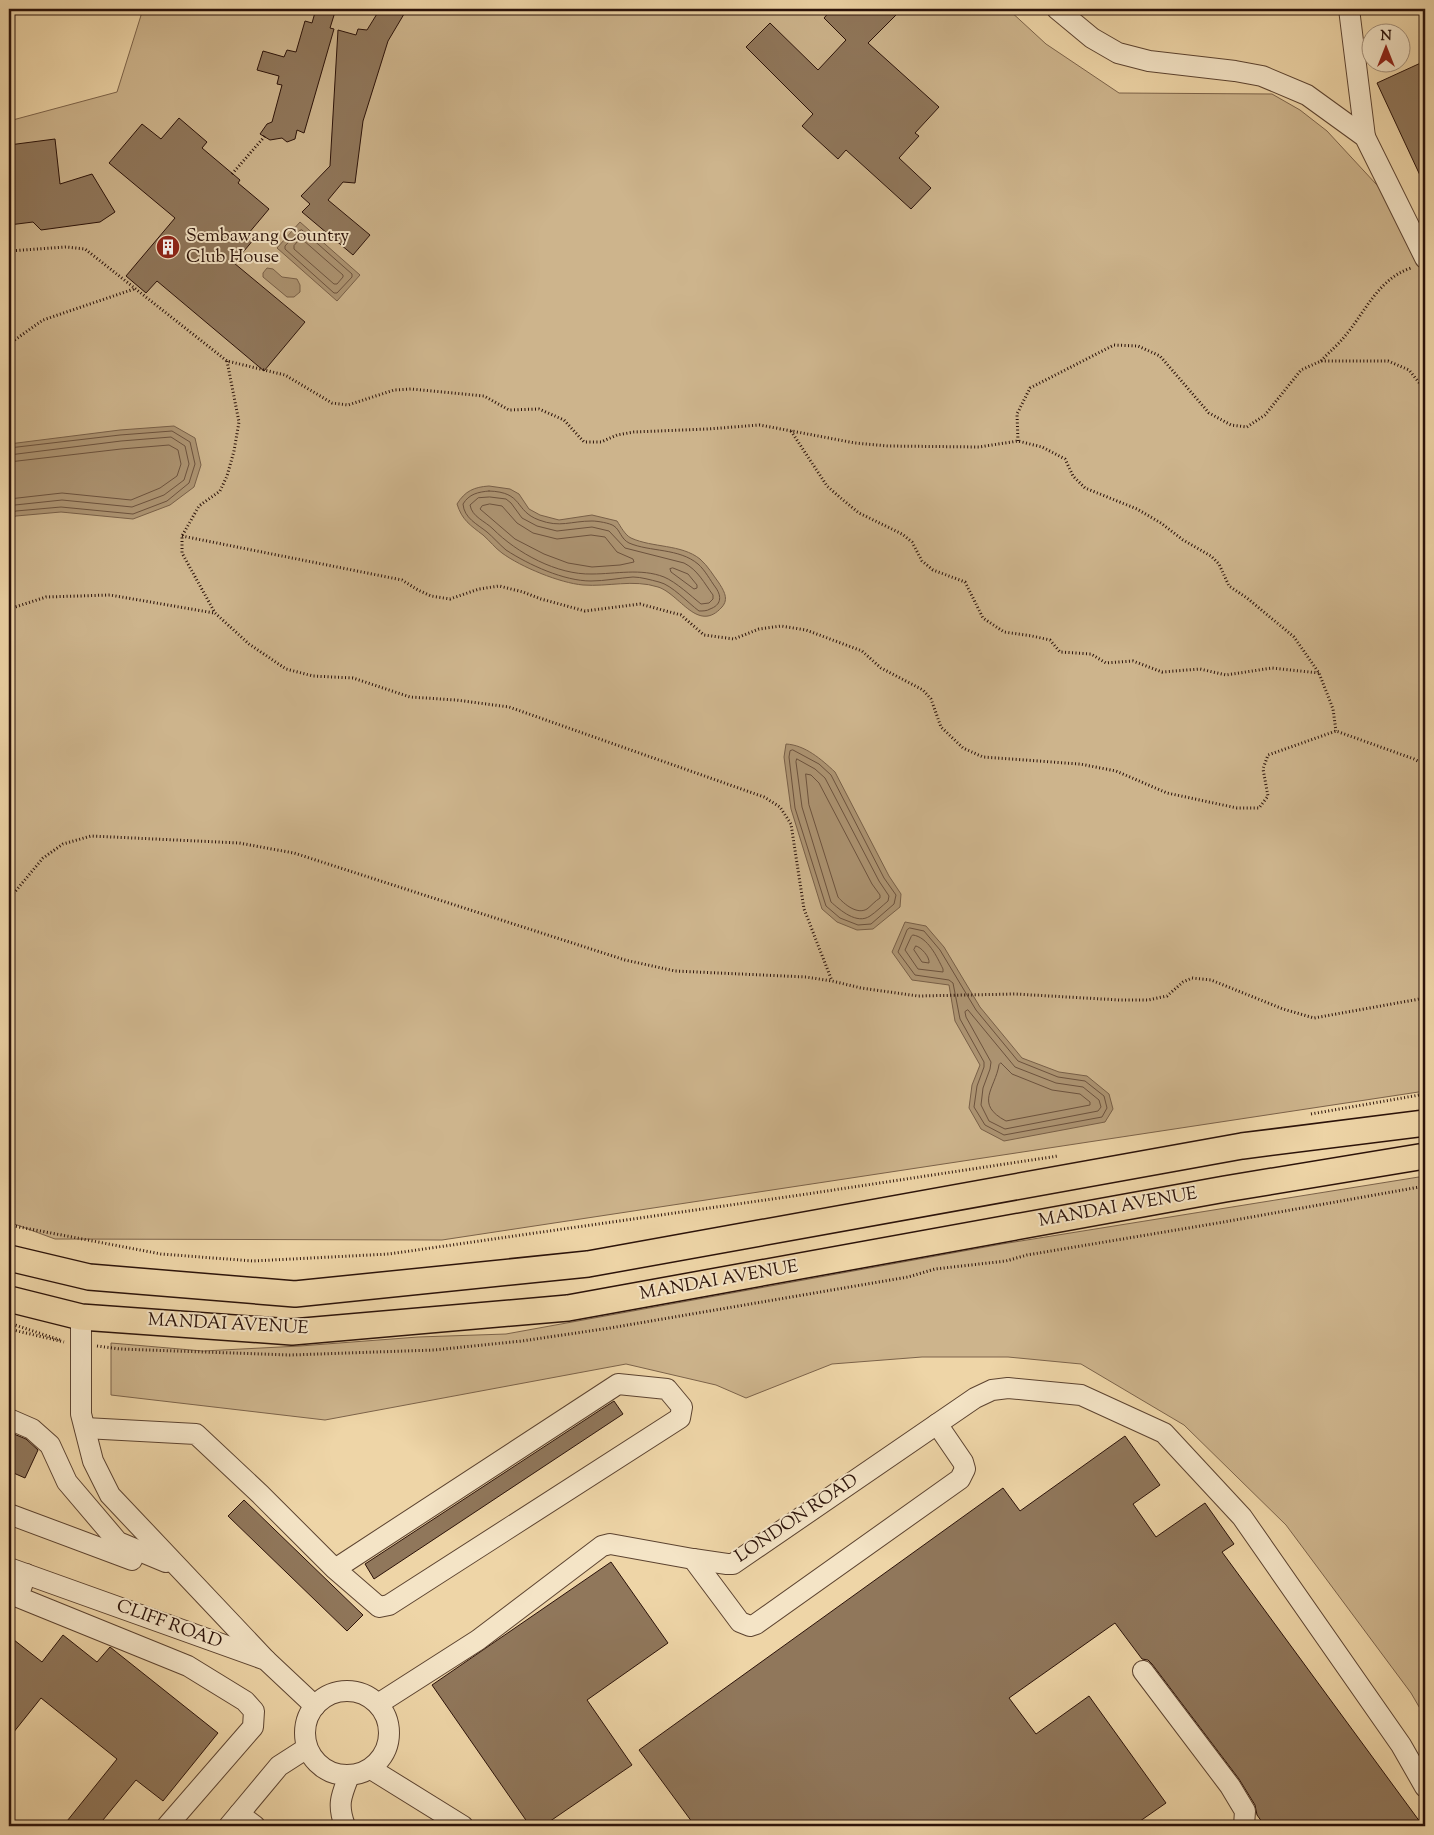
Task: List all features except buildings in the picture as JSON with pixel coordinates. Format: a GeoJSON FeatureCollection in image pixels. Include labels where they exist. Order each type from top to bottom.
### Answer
{"type":"FeatureCollection","features":[{"type":"Feature","properties":{"kind":"main road","name":"MANDAI AVENUE"},"geometry":{"type":"LineString","coordinates":[[9,1258],[89,1277],[295,1294],[588,1264],[1242,1146],[1425,1123]]}},
{"type":"Feature","properties":{"kind":"main road","name":"MANDAI AVENUE"},"geometry":{"type":"LineString","coordinates":[[9,1299],[81,1317],[292,1332],[568,1308],[1225,1189],[1425,1156]]}},
{"type":"Feature","properties":{"kind":"street"},"geometry":{"type":"LineString","coordinates":[[1057,9],[1092,38],[1118,53],[1149,61],[1235,70],[1278,81],[1307,95],[1365,137]]}},
{"type":"Feature","properties":{"kind":"street"},"geometry":{"type":"LineString","coordinates":[[1349,9],[1365,137],[1421,262]]}},
{"type":"Feature","properties":{"kind":"street"},"geometry":{"type":"LineString","coordinates":[[81,1317],[81,1414],[92,1461],[110,1496],[266,1660]]}},
{"type":"Feature","properties":{"kind":"street"},"geometry":{"type":"LineString","coordinates":[[85,1428],[196,1434],[260,1494],[334,1569],[379,1607],[389,1606],[680,1418],[682,1407],[667,1389],[618,1384],[334,1569]]}},
{"type":"Feature","properties":{"kind":"street","name":"LONDON ROAD"},"geometry":{"type":"LineString","coordinates":[[378,1704],[478,1640],[602,1546],[610,1544],[733,1564],[975,1398],[992,1390],[1008,1388],[1081,1395],[1164,1433],[1242,1516],[1401,1745],[1425,1787]]}},
{"type":"Feature","properties":{"kind":"street"},"geometry":{"type":"LineString","coordinates":[[9,1419],[32,1429],[50,1445],[67,1482],[118,1542],[176,1566]]}},
{"type":"Feature","properties":{"kind":"street"},"geometry":{"type":"LineString","coordinates":[[693,1559],[740,1622],[750,1626],[756,1624],[960,1479],[965,1469],[963,1462],[937,1424]]}},
{"type":"Feature","properties":{"kind":"street"},"geometry":{"type":"LineString","coordinates":[[9,1514],[192,1583]]}},
{"type":"Feature","properties":{"kind":"street"},"geometry":{"type":"LineString","coordinates":[[18,1571],[13,1602],[188,1666],[245,1700],[254,1711],[253,1727],[167,1826]]}},
{"type":"Feature","properties":{"kind":"street","name":"CLIFF ROAD"},"geometry":{"type":"LineString","coordinates":[[18,1571],[266,1660],[315,1706]]}},
{"type":"Feature","properties":{"kind":"street"},"geometry":{"type":"LineString","coordinates":[[1143,1671],[1230,1786],[1245,1811],[1244,1826]]}},
{"type":"Feature","properties":{"kind":"street"},"geometry":{"type":"LineString","coordinates":[[339,1692],[353,1692],[367,1696],[378,1704],[386,1714],[390,1727],[390,1740],[380,1761],[371,1769],[349,1776],[335,1774],[323,1768],[307,1748],[305,1733],[308,1718],[315,1706],[326,1697],[339,1692]]}},
{"type":"Feature","properties":{"kind":"street"},"geometry":{"type":"LineString","coordinates":[[255,1826],[234,1820],[279,1766],[307,1748]]}},
{"type":"Feature","properties":{"kind":"street"},"geometry":{"type":"LineString","coordinates":[[371,1769],[463,1826]]}},
{"type":"Feature","properties":{"kind":"street"},"geometry":{"type":"LineString","coordinates":[[345,1826],[340,1796],[349,1776]]}},
{"type":"Feature","properties":{"kind":"path"},"geometry":{"type":"LineString","coordinates":[[232,174],[265,136]]}},
{"type":"Feature","properties":{"kind":"path"},"geometry":{"type":"LineString","coordinates":[[9,251],[66,247],[85,249],[227,361],[285,375],[332,403],[348,405],[394,390],[411,388],[484,396],[508,410],[540,409],[564,420],[584,442],[601,442],[618,435],[634,432],[707,430],[760,425],[855,443],[888,446],[979,447],[1018,442],[1042,447],[1065,459],[1073,476],[1085,488],[1136,509],[1211,556],[1219,564],[1229,586],[1247,598],[1294,637],[1319,673],[1333,708],[1336,731]]}},
{"type":"Feature","properties":{"kind":"path"},"geometry":{"type":"LineString","coordinates":[[1018,442],[1017,414],[1030,388],[1114,345],[1138,346],[1160,356],[1209,413],[1231,425],[1247,427],[1265,415],[1301,370],[1320,361],[1345,337],[1382,284],[1400,272],[1421,262]]}},
{"type":"Feature","properties":{"kind":"path"},"geometry":{"type":"LineString","coordinates":[[9,344],[43,320],[135,288]]}},
{"type":"Feature","properties":{"kind":"path"},"geometry":{"type":"LineString","coordinates":[[227,361],[240,422],[234,451],[227,476],[220,491],[199,506],[182,536],[182,553],[215,613],[249,644],[286,669],[313,676],[353,678],[410,697],[456,700],[508,707],[764,797],[780,807],[791,824],[804,909],[832,981]]}},
{"type":"Feature","properties":{"kind":"path"},"geometry":{"type":"LineString","coordinates":[[1320,361],[1388,361],[1409,370],[1425,390]]}},
{"type":"Feature","properties":{"kind":"path"},"geometry":{"type":"LineString","coordinates":[[791,430],[827,486],[859,513],[902,534],[912,542],[922,561],[933,570],[965,582],[982,618],[1004,632],[1050,640],[1060,652],[1091,654],[1106,663],[1133,662],[1162,672],[1200,669],[1226,675],[1272,668],[1319,673]]}},
{"type":"Feature","properties":{"kind":"path"},"geometry":{"type":"LineString","coordinates":[[182,536],[402,580],[431,596],[450,599],[478,590],[499,586],[584,611],[640,604],[681,615],[704,635],[734,639],[759,629],[781,626],[806,630],[862,651],[881,668],[923,690],[931,699],[941,727],[963,748],[983,756],[1080,764],[1116,771],[1166,793],[1237,808],[1259,808],[1268,796],[1263,769],[1268,755],[1336,731],[1425,765]]}},
{"type":"Feature","properties":{"kind":"path"},"geometry":{"type":"LineString","coordinates":[[9,609],[46,597],[110,595],[215,613]]}},
{"type":"Feature","properties":{"kind":"path"},"geometry":{"type":"LineString","coordinates":[[9,899],[43,858],[62,844],[91,836],[240,843],[294,853],[625,960],[675,971],[806,977],[861,988],[918,996],[1015,994],[1120,1000],[1148,1000],[1166,996],[1183,982],[1192,978],[1211,980],[1282,1009],[1314,1018],[1425,998]]}},
{"type":"Feature","properties":{"kind":"path"},"geometry":{"type":"LineString","coordinates":[[1310,1114],[1425,1094]]}},
{"type":"Feature","properties":{"kind":"path"},"geometry":{"type":"LineString","coordinates":[[9,1225],[170,1255],[253,1261],[389,1254],[1058,1156]]}},
{"type":"Feature","properties":{"kind":"path"},"geometry":{"type":"LineString","coordinates":[[9,1323],[68,1343]]}},
{"type":"Feature","properties":{"kind":"shaded area"},"geometry":{"type":"Polygon","coordinates":[[[143,9],[1008,9],[1046,44],[1119,93],[1272,94],[1300,110],[1327,131],[1425,237],[1425,1091],[442,1240],[55,1239],[9,1222],[9,121],[117,92],[143,9]]]}},
{"type":"Feature","properties":{"kind":"shaded area"},"geometry":{"type":"Polygon","coordinates":[[[1425,1176],[1425,1717],[1411,1693],[1286,1525],[1184,1425],[1081,1364],[1008,1357],[922,1357],[832,1364],[746,1398],[716,1385],[626,1364],[325,1420],[111,1395],[111,1343],[203,1351],[418,1337],[506,1334],[1002,1244],[1425,1176]]]}},
{"type":"Feature","properties":{"kind":"water"},"geometry":{"type":"Polygon","coordinates":[[[300,222],[360,275],[337,301],[277,248],[300,222]]]}},
{"type":"Feature","properties":{"kind":"water"},"geometry":{"type":"Polygon","coordinates":[[[267,268],[273,269],[282,277],[297,279],[300,285],[300,292],[294,297],[287,297],[263,277],[263,273],[267,268]]]}},
{"type":"Feature","properties":{"kind":"water"},"geometry":{"type":"Polygon","coordinates":[[[174,426],[195,438],[201,465],[194,487],[170,505],[133,519],[61,512],[16,516],[9,519],[9,444],[120,430],[174,426]]]}},
{"type":"Feature","properties":{"kind":"water"},"geometry":{"type":"Polygon","coordinates":[[[489,486],[510,489],[519,494],[529,509],[540,515],[559,520],[592,515],[617,521],[631,538],[676,548],[692,554],[703,562],[723,589],[725,595],[724,604],[713,614],[705,616],[689,610],[666,591],[658,587],[630,583],[574,584],[541,574],[519,564],[497,549],[486,537],[467,522],[459,510],[457,504],[467,493],[479,487],[489,486]]]}},
{"type":"Feature","properties":{"kind":"water"},"geometry":{"type":"Polygon","coordinates":[[[786,744],[806,750],[835,772],[889,876],[901,894],[900,907],[873,929],[857,930],[837,922],[822,909],[791,809],[784,757],[786,744]]]}},
{"type":"Feature","properties":{"kind":"water"},"geometry":{"type":"Polygon","coordinates":[[[905,922],[926,926],[944,947],[980,1007],[1022,1058],[1059,1072],[1087,1076],[1109,1094],[1113,1109],[1105,1122],[1004,1141],[981,1129],[969,1108],[972,1085],[980,1065],[955,1021],[949,985],[912,980],[892,952],[905,922]]]}},
{"type":"Feature","properties":{"kind":"place","name":"Sembawang Country Club House"},"geometry":{"type":"Point","coordinates":[168,247]}}]}
